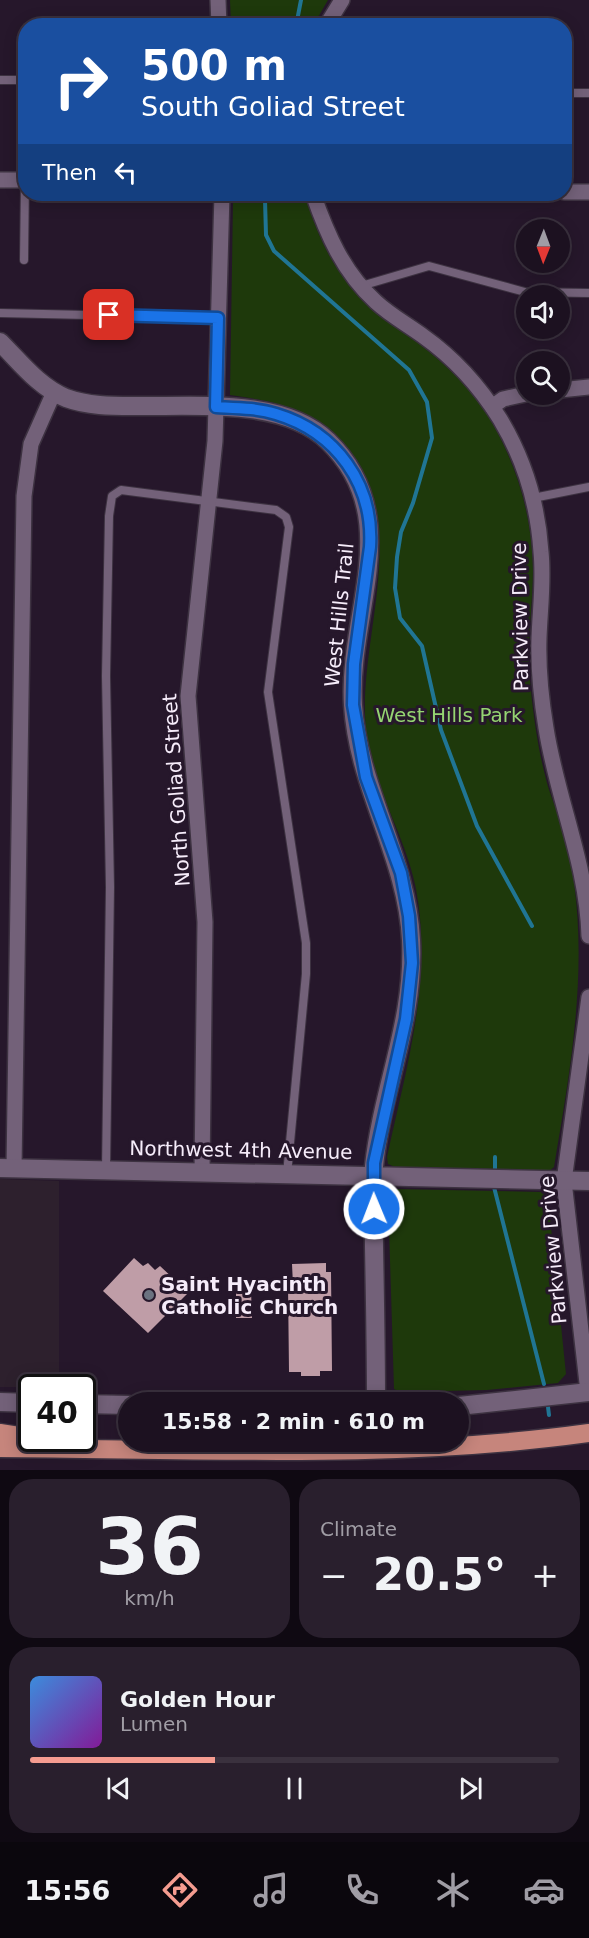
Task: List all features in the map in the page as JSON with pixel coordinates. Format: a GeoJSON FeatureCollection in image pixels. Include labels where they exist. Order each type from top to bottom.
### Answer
{"type":"FeatureCollection","features":[{"type":"Feature","properties":{"kind":"highway"},"geometry":{"type":"LineString","coordinates":[[0,1432],[18,1435]]}},
{"type":"Feature","properties":{"kind":"highway"},"geometry":{"type":"LineString","coordinates":[[469,1441],[549,1438],[589,1433]]}},
{"type":"Feature","properties":{"kind":"highway"},"geometry":{"type":"LineString","coordinates":[[0,1448],[18,1448]]}},
{"type":"Feature","properties":{"kind":"highway"},"geometry":{"type":"LineString","coordinates":[[96,1449],[118,1449]]}},
{"type":"Feature","properties":{"kind":"street"},"geometry":{"type":"LineString","coordinates":[[219,0],[219,18]]}},
{"type":"Feature","properties":{"kind":"street"},"geometry":{"type":"LineString","coordinates":[[331,18],[342,0]]}},
{"type":"Feature","properties":{"kind":"street"},"geometry":{"type":"LineString","coordinates":[[0,180],[18,180]]}},
{"type":"Feature","properties":{"kind":"street"},"geometry":{"type":"LineString","coordinates":[[572,192],[589,192]]}},
{"type":"Feature","properties":{"kind":"street","name":"North Goliad Street"},"geometry":{"type":"LineString","coordinates":[[202,1172],[205,922],[188,696],[209,499],[216,407],[222,201]]}},
{"type":"Feature","properties":{"kind":"street","name":"Parkview Drive"},"geometry":{"type":"LineString","coordinates":[[316,201],[338,256],[361,286],[375,301],[451,359],[492,407],[513,444],[533,498],[542,553],[539,649],[543,707],[554,769],[578,853],[586,896],[589,936]]}},
{"type":"Feature","properties":{"kind":"street","name":"West Hills Trail"},"geometry":{"type":"LineString","coordinates":[[0,342],[32,375],[54,392],[92,404],[248,408],[275,414],[302,424],[326,438],[357,479],[368,508],[371,529],[354,664],[353,705],[366,777],[401,873],[409,916],[412,963],[406,1019],[373,1175],[376,1392]]}},
{"type":"Feature","properties":{"kind":"street"},"geometry":{"type":"LineString","coordinates":[[570,389],[589,387]]}},
{"type":"Feature","properties":{"kind":"street"},"geometry":{"type":"LineString","coordinates":[[7,1168],[24,496],[31,444],[54,392]]}},
{"type":"Feature","properties":{"kind":"street"},"geometry":{"type":"LineString","coordinates":[[492,407],[503,399],[516,396]]}},
{"type":"Feature","properties":{"kind":"street","name":"Parkview Drive"},"geometry":{"type":"LineString","coordinates":[[589,997],[564,1181],[589,1392]]}},
{"type":"Feature","properties":{"kind":"street","name":"Northwest 4th Avenue"},"geometry":{"type":"LineString","coordinates":[[7,1168],[589,1181]]}},
{"type":"Feature","properties":{"kind":"street"},"geometry":{"type":"LineString","coordinates":[[469,1405],[589,1392]]}},
{"type":"Feature","properties":{"kind":"street"},"geometry":{"type":"LineString","coordinates":[[0,1402],[18,1403]]}},
{"type":"Feature","properties":{"kind":"street"},"geometry":{"type":"LineString","coordinates":[[96,1404],[118,1405]]}},
{"type":"Feature","properties":{"kind":"lane"},"geometry":{"type":"LineString","coordinates":[[0,80],[18,80]]}},
{"type":"Feature","properties":{"kind":"lane"},"geometry":{"type":"LineString","coordinates":[[572,93],[589,93]]}},
{"type":"Feature","properties":{"kind":"lane"},"geometry":{"type":"LineString","coordinates":[[24,260],[25,201]]}},
{"type":"Feature","properties":{"kind":"lane"},"geometry":{"type":"LineString","coordinates":[[361,286],[429,266],[525,292],[589,293]]}},
{"type":"Feature","properties":{"kind":"lane"},"geometry":{"type":"LineString","coordinates":[[0,313],[218,318]]}},
{"type":"Feature","properties":{"kind":"lane"},"geometry":{"type":"LineString","coordinates":[[533,498],[589,487]]}},
{"type":"Feature","properties":{"kind":"lane"},"geometry":{"type":"LineString","coordinates":[[106,1170],[110,887],[106,676],[109,516],[112,496],[122,490],[209,499],[276,510],[286,517],[289,527],[268,692],[306,943],[306,974],[286,1174]]}},
{"type":"Feature","properties":{"kind":"shaded area"},"geometry":{"type":"Polygon","coordinates":[[[0,1179],[59,1181],[59,1374],[18,1374],[18,1387],[0,1387],[0,1179]]]}},
{"type":"Feature","properties":{"kind":"green space"},"geometry":{"type":"Polygon","coordinates":[[[230,0],[328,0],[318,18],[231,18],[230,0]]]}},
{"type":"Feature","properties":{"kind":"green space","name":"West Hills Park"},"geometry":{"type":"Polygon","coordinates":[[[233,201],[307,201],[324,246],[350,286],[374,311],[417,342],[464,384],[487,414],[514,469],[526,508],[532,548],[533,583],[529,653],[534,716],[547,782],[569,849],[578,918],[578,989],[571,1060],[554,1167],[548,1172],[395,1167],[388,1164],[387,1157],[415,1024],[421,957],[416,889],[405,851],[377,777],[367,738],[365,702],[379,550],[376,514],[366,480],[345,449],[318,424],[293,409],[230,395],[233,201]]]}},
{"type":"Feature","properties":{"kind":"green space"},"geometry":{"type":"Polygon","coordinates":[[[394,1189],[541,1192],[548,1198],[566,1374],[558,1383],[487,1390],[401,1392],[394,1389],[388,1196],[394,1189]]]}},
{"type":"Feature","properties":{"kind":"building"},"geometry":{"type":"Polygon","coordinates":[[[134,1258],[143,1266],[148,1263],[155,1270],[160,1266],[175,1280],[163,1292],[189,1292],[148,1333],[103,1291],[134,1258]]]}},
{"type":"Feature","properties":{"kind":"building"},"geometry":{"type":"Polygon","coordinates":[[[326,1263],[326,1272],[331,1272],[332,1371],[320,1371],[320,1376],[301,1376],[301,1372],[289,1372],[288,1285],[293,1285],[292,1264],[326,1263]]]}},
{"type":"Feature","properties":{"kind":"building"},"geometry":{"type":"Polygon","coordinates":[[[236,1291],[251,1291],[252,1318],[236,1318],[236,1291]]]}},
{"type":"Feature","properties":{"kind":"waterway"},"geometry":{"type":"LineString","coordinates":[[298,18],[301,0]]}},
{"type":"Feature","properties":{"kind":"waterway"},"geometry":{"type":"LineString","coordinates":[[265,201],[266,235],[274,251],[409,370],[427,402],[432,438],[413,503],[401,532],[397,557],[395,588],[400,618],[422,646],[441,730],[477,826],[532,926]]}},
{"type":"Feature","properties":{"kind":"waterway"},"geometry":{"type":"LineString","coordinates":[[495,1157],[495,1170]]}},
{"type":"Feature","properties":{"kind":"waterway"},"geometry":{"type":"LineString","coordinates":[[494,1187],[544,1384]]}},
{"type":"Feature","properties":{"kind":"waterway"},"geometry":{"type":"LineString","coordinates":[[548,1407],[549,1415]]}},
{"type":"Feature","properties":{"kind":"place","name":"Saint Hyacinth Catholic Church"},"geometry":{"type":"Point","coordinates":[149,1295]}},
{"type":"Feature","properties":{"kind":"route"},"geometry":{"type":"LineString","coordinates":[[109,315],[218,318],[216,407],[248,408],[275,414],[302,424],[326,438],[357,479],[368,508],[371,529],[370,547],[354,664],[355,726],[366,777],[401,873],[409,916],[412,963],[406,1019],[374,1163],[374,1209]]}}]}
